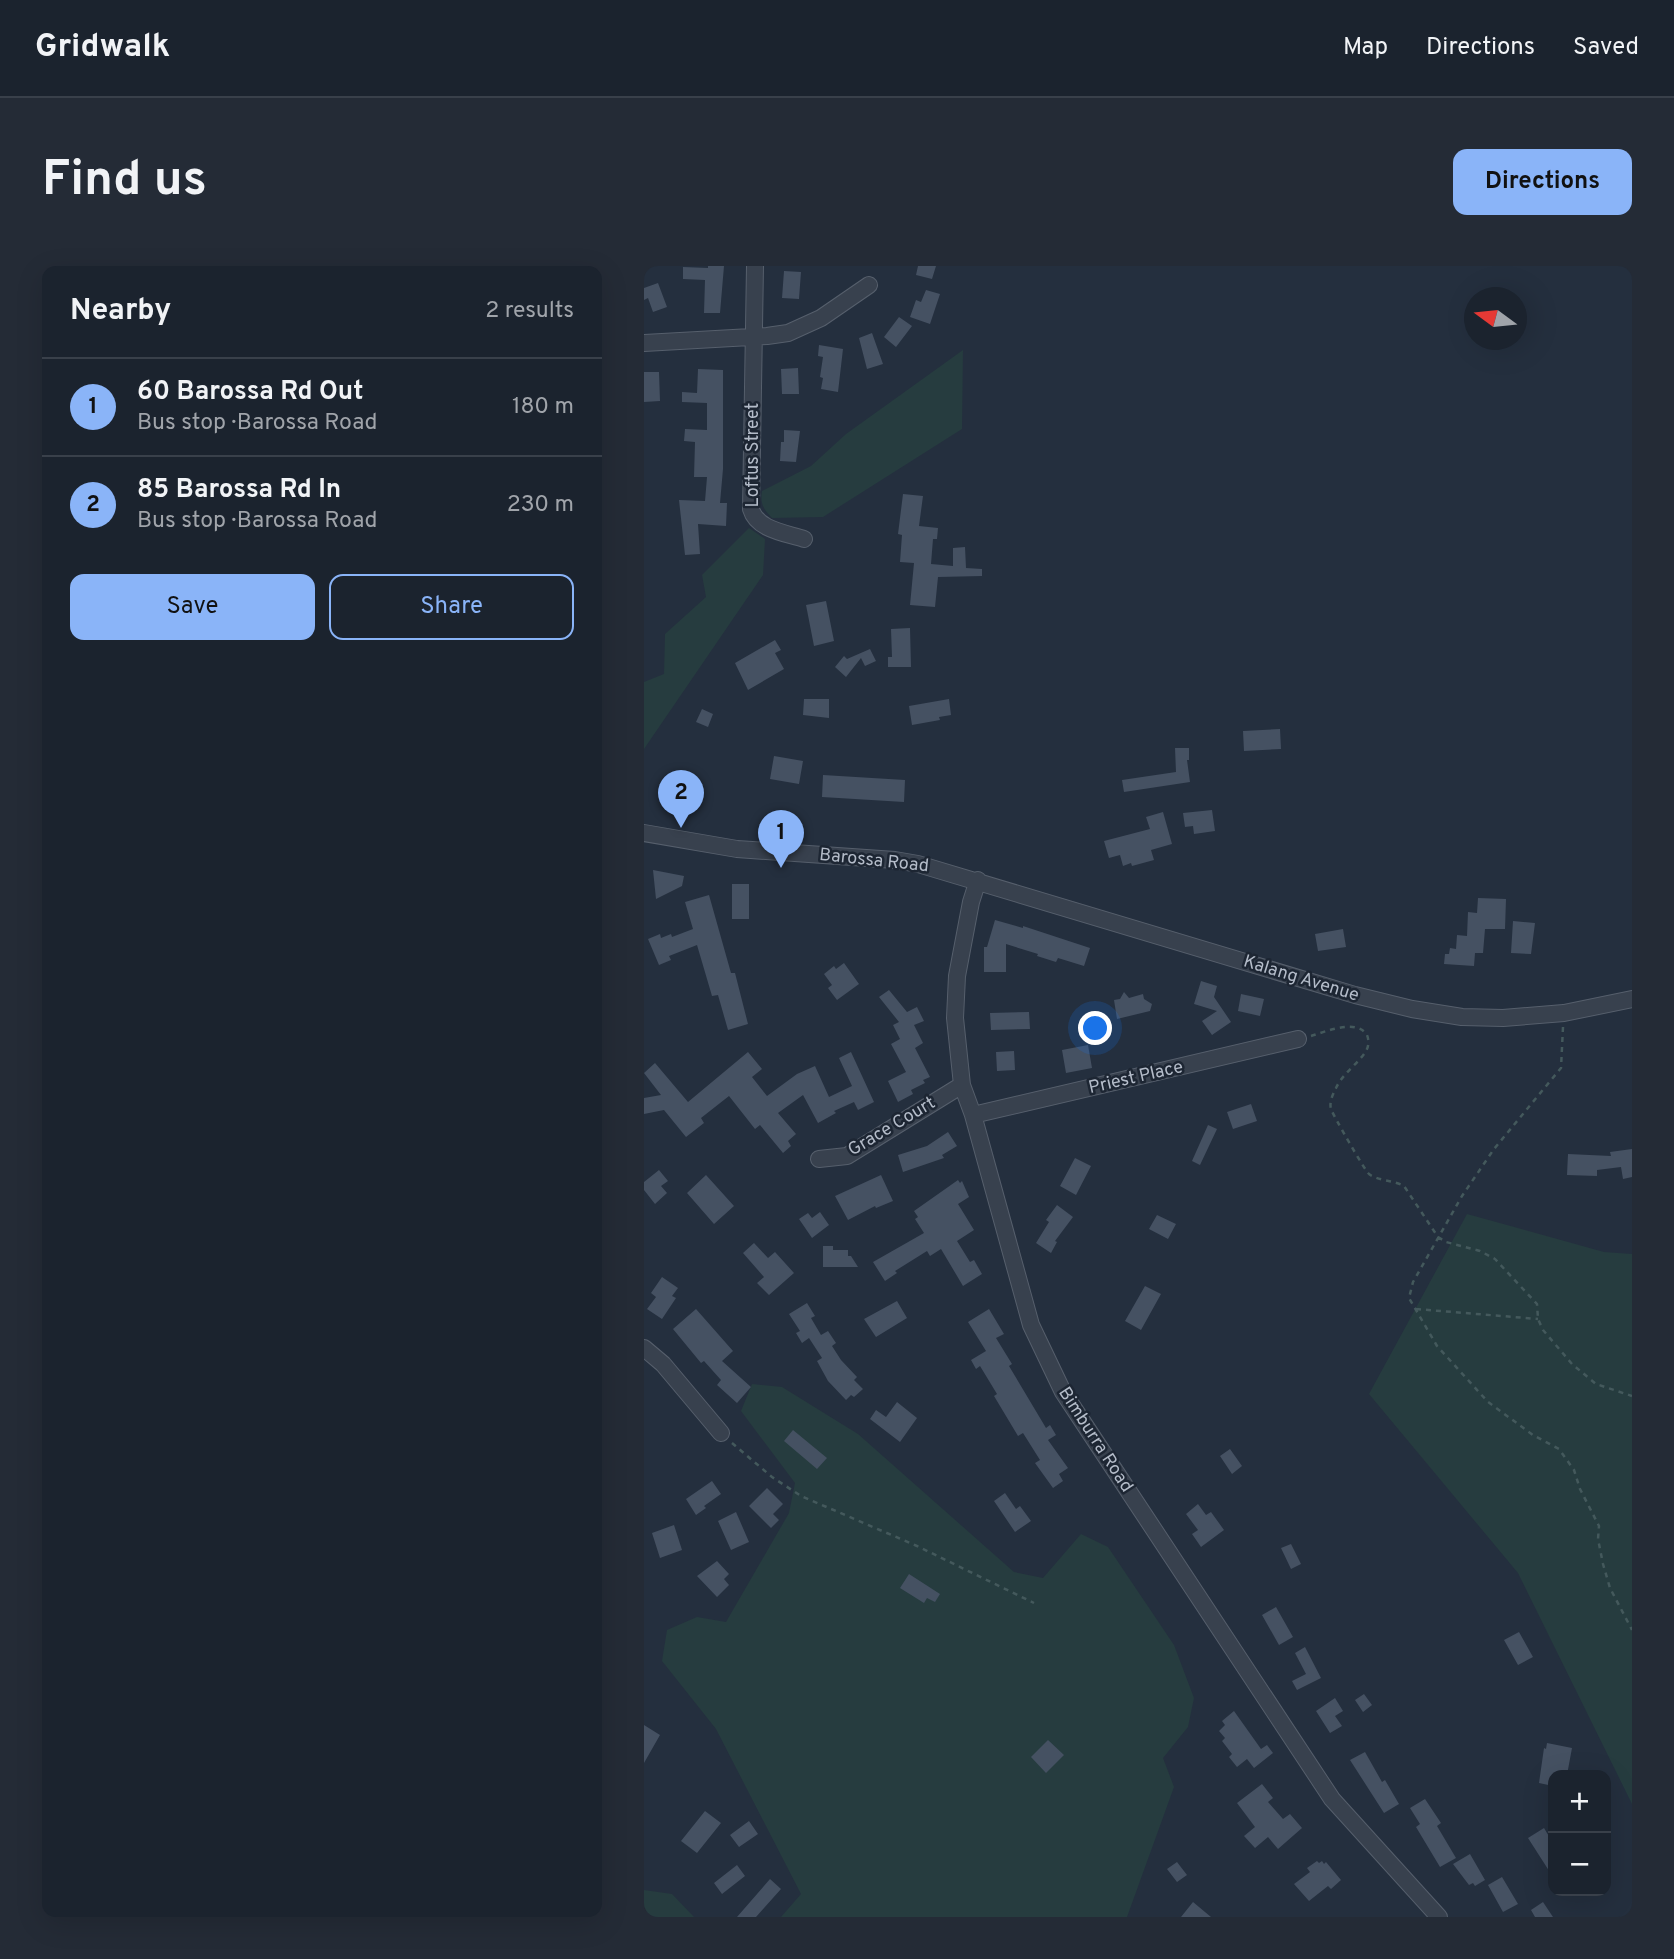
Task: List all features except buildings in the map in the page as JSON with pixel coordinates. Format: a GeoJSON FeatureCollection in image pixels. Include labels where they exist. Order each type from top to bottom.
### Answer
{"type":"FeatureCollection","features":[{"type":"Feature","properties":{"kind":"street","name":"Loftus Street"},"geometry":{"type":"LineString","coordinates":[[755,266],[751,509],[757,520],[764,525],[804,539]]}},
{"type":"Feature","properties":{"kind":"street"},"geometry":{"type":"LineString","coordinates":[[644,343],[778,335],[804,327],[839,308],[869,285]]}},
{"type":"Feature","properties":{"kind":"street","name":"Barossa Road"},"geometry":{"type":"LineString","coordinates":[[644,833],[737,849],[895,860],[938,868],[978,880]]}},
{"type":"Feature","properties":{"kind":"street","name":"Kalang Avenue"},"geometry":{"type":"LineString","coordinates":[[978,880],[1355,995],[1412,1009],[1482,1018],[1564,1013],[1632,999]]}},
{"type":"Feature","properties":{"kind":"street","name":"Bimburra Road"},"geometry":{"type":"LineString","coordinates":[[978,880],[971,902],[957,976],[955,1018],[962,1086],[973,1115],[1031,1325],[1063,1392],[1332,1799],[1439,1917]]}},
{"type":"Feature","properties":{"kind":"street","name":"Priest Place"},"geometry":{"type":"LineString","coordinates":[[973,1115],[1298,1039]]}},
{"type":"Feature","properties":{"kind":"street","name":"Grace Court"},"geometry":{"type":"LineString","coordinates":[[819,1159],[847,1156],[962,1086]]}},
{"type":"Feature","properties":{"kind":"street"},"geometry":{"type":"LineString","coordinates":[[644,1348],[663,1364],[721,1433]]}},
{"type":"Feature","properties":{"kind":"path"},"geometry":{"type":"LineString","coordinates":[[1564,1013],[1561,1068],[1494,1149],[1438,1237],[1413,1282],[1409,1298],[1437,1346],[1488,1402],[1524,1430],[1559,1449],[1574,1470],[1580,1489],[1599,1526],[1601,1552],[1610,1588],[1632,1630]]}},
{"type":"Feature","properties":{"kind":"path"},"geometry":{"type":"LineString","coordinates":[[1298,1039],[1344,1027],[1357,1029],[1367,1036],[1369,1042],[1366,1051],[1335,1089],[1331,1109],[1364,1170],[1377,1178],[1404,1185],[1438,1237],[1495,1259],[1537,1304],[1538,1320],[1543,1330],[1582,1374],[1596,1384],[1632,1396]]}},
{"type":"Feature","properties":{"kind":"path"},"geometry":{"type":"LineString","coordinates":[[1416,1309],[1538,1320]]}},
{"type":"Feature","properties":{"kind":"path"},"geometry":{"type":"LineString","coordinates":[[721,1433],[772,1478],[801,1496],[917,1546],[1034,1603]]}},
{"type":"Feature","properties":{"kind":"green space"},"geometry":{"type":"Polygon","coordinates":[[[963,350],[962,429],[823,517],[772,518],[764,509],[762,491],[811,466],[846,434],[963,350]]]}},
{"type":"Feature","properties":{"kind":"green space"},"geometry":{"type":"Polygon","coordinates":[[[749,528],[765,539],[763,575],[644,749],[644,682],[664,674],[665,634],[706,597],[702,575],[749,528]]]}},
{"type":"Feature","properties":{"kind":"green space"},"geometry":{"type":"Polygon","coordinates":[[[1467,1214],[1604,1252],[1632,1254],[1632,1804],[1518,1573],[1369,1394],[1467,1214]]]}},
{"type":"Feature","properties":{"kind":"green space"},"geometry":{"type":"Polygon","coordinates":[[[752,1384],[782,1387],[858,1434],[1014,1572],[1043,1578],[1081,1534],[1108,1547],[1174,1645],[1194,1698],[1188,1727],[1163,1758],[1174,1787],[1127,1917],[781,1917],[801,1894],[716,1729],[662,1661],[667,1630],[697,1617],[726,1622],[789,1513],[795,1483],[741,1411],[752,1384]]]}},
{"type":"Feature","properties":{"kind":"green space"},"geometry":{"type":"Polygon","coordinates":[[[644,1890],[672,1894],[694,1917],[644,1917],[644,1890]]]}},
{"type":"Feature","properties":{"kind":"place","name":"85 Barossa Rd In"},"geometry":{"type":"Point","coordinates":[681,828]}},
{"type":"Feature","properties":{"kind":"place","name":"60 Barossa Rd Out"},"geometry":{"type":"Point","coordinates":[781,868]}}]}
